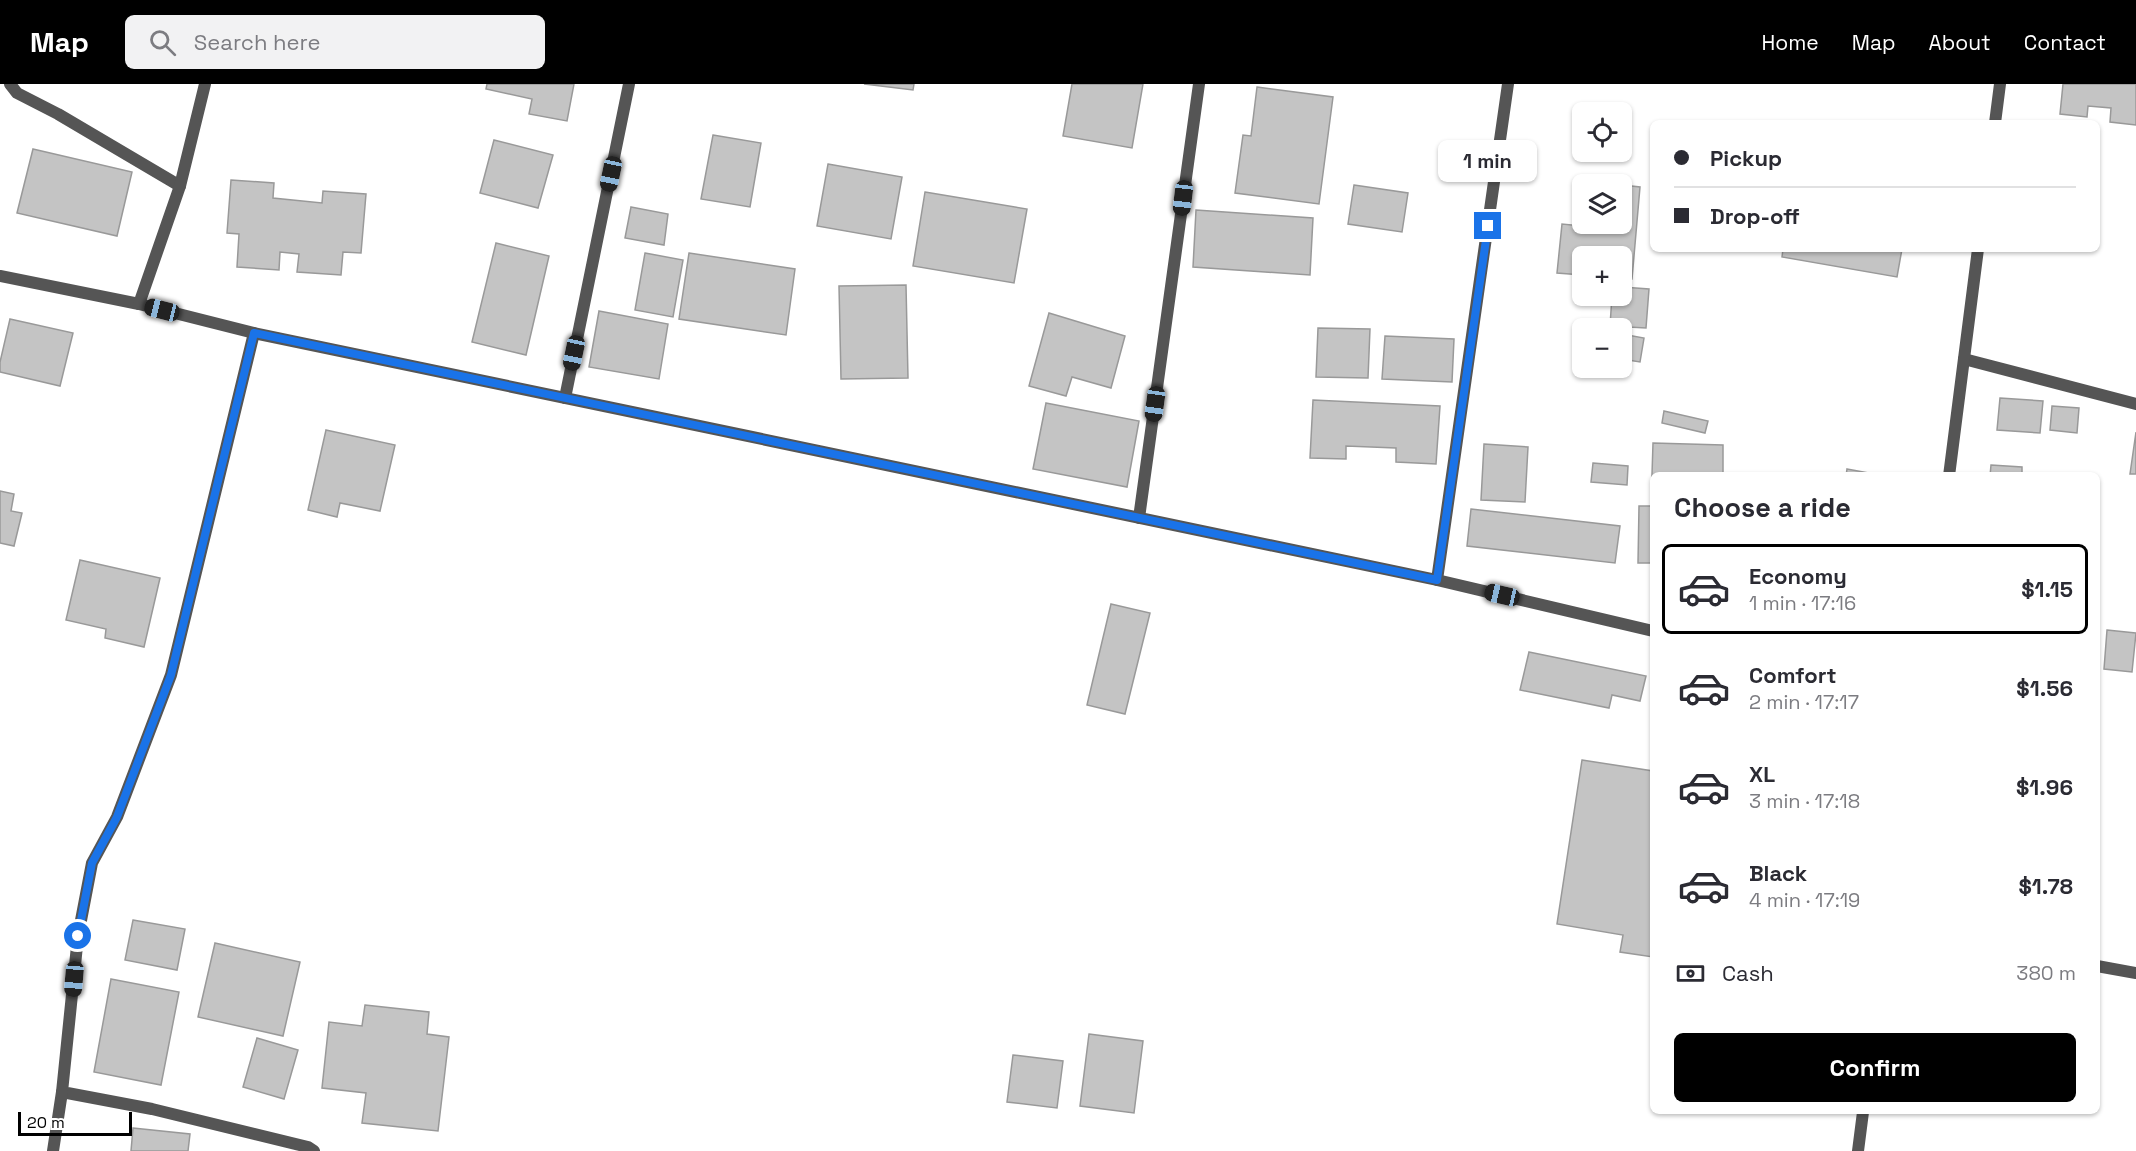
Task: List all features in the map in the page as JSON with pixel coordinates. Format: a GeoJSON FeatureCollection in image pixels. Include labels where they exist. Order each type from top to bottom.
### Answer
{"type":"FeatureCollection","features":[{"type":"Feature","properties":{"kind":"street"},"geometry":{"type":"LineString","coordinates":[[10,84],[17,93],[58,114],[180,186]]}},
{"type":"Feature","properties":{"kind":"street"},"geometry":{"type":"LineString","coordinates":[[139,304],[180,186],[205,84]]}},
{"type":"Feature","properties":{"kind":"street"},"geometry":{"type":"LineString","coordinates":[[565,398],[629,84]]}},
{"type":"Feature","properties":{"kind":"street"},"geometry":{"type":"LineString","coordinates":[[1140,518],[1199,84]]}},
{"type":"Feature","properties":{"kind":"street"},"geometry":{"type":"LineString","coordinates":[[1437,580],[1508,84]]}},
{"type":"Feature","properties":{"kind":"street"},"geometry":{"type":"LineString","coordinates":[[1995,120],[2000,84]]}},
{"type":"Feature","properties":{"kind":"street"},"geometry":{"type":"LineString","coordinates":[[1950,472],[1978,252]]}},
{"type":"Feature","properties":{"kind":"street"},"geometry":{"type":"LineString","coordinates":[[0,276],[139,304],[254,333],[1437,580],[1650,630]]}},
{"type":"Feature","properties":{"kind":"street"},"geometry":{"type":"LineString","coordinates":[[53,1151],[62,1092],[78,936],[92,863],[117,817],[171,675],[254,333]]}},
{"type":"Feature","properties":{"kind":"street"},"geometry":{"type":"LineString","coordinates":[[1964,359],[2136,404]]}},
{"type":"Feature","properties":{"kind":"street"},"geometry":{"type":"LineString","coordinates":[[2100,967],[2136,973]]}},
{"type":"Feature","properties":{"kind":"street"},"geometry":{"type":"LineString","coordinates":[[62,1092],[152,1109],[308,1147],[314,1151]]}},
{"type":"Feature","properties":{"kind":"street"},"geometry":{"type":"LineString","coordinates":[[1858,1151],[1863,1114]]}},
{"type":"Feature","properties":{"kind":"building"},"geometry":{"type":"Polygon","coordinates":[[[487,84],[574,84],[567,121],[529,114],[532,99],[486,89],[487,84]]]}},
{"type":"Feature","properties":{"kind":"building"},"geometry":{"type":"Polygon","coordinates":[[[864,84],[914,84],[913,90],[864,84]]]}},
{"type":"Feature","properties":{"kind":"building"},"geometry":{"type":"Polygon","coordinates":[[[1072,84],[1143,84],[1132,148],[1063,136],[1072,84]]]}},
{"type":"Feature","properties":{"kind":"building"},"geometry":{"type":"Polygon","coordinates":[[[2063,84],[2136,84],[2136,125],[2110,122],[2111,108],[2088,106],[2087,117],[2060,114],[2063,84]]]}},
{"type":"Feature","properties":{"kind":"building"},"geometry":{"type":"Polygon","coordinates":[[[1257,87],[1333,97],[1319,204],[1235,193],[1243,135],[1251,136],[1257,87]]]}},
{"type":"Feature","properties":{"kind":"building"},"geometry":{"type":"Polygon","coordinates":[[[713,135],[761,143],[750,207],[701,199],[713,135]]]}},
{"type":"Feature","properties":{"kind":"building"},"geometry":{"type":"Polygon","coordinates":[[[494,140],[553,155],[538,208],[480,193],[494,140]]]}},
{"type":"Feature","properties":{"kind":"building"},"geometry":{"type":"Polygon","coordinates":[[[33,149],[132,172],[117,236],[17,213],[33,149]]]}},
{"type":"Feature","properties":{"kind":"building"},"geometry":{"type":"Polygon","coordinates":[[[828,164],[902,177],[891,239],[817,226],[828,164]]]}},
{"type":"Feature","properties":{"kind":"building"},"geometry":{"type":"Polygon","coordinates":[[[231,180],[274,183],[273,198],[322,203],[323,191],[366,194],[361,253],[343,252],[341,275],[297,272],[299,254],[280,252],[279,270],[237,267],[239,234],[227,233],[231,180]]]}},
{"type":"Feature","properties":{"kind":"building"},"geometry":{"type":"Polygon","coordinates":[[[1354,185],[1408,193],[1402,232],[1348,224],[1354,185]]]}},
{"type":"Feature","properties":{"kind":"building"},"geometry":{"type":"Polygon","coordinates":[[[1632,186],[1640,187],[1632,279],[1632,246],[1572,246],[1572,274],[1557,273],[1562,224],[1572,225],[1572,234],[1632,234],[1632,186]]]}},
{"type":"Feature","properties":{"kind":"building"},"geometry":{"type":"Polygon","coordinates":[[[925,192],[1027,209],[1014,283],[913,266],[925,192]]]}},
{"type":"Feature","properties":{"kind":"building"},"geometry":{"type":"Polygon","coordinates":[[[631,207],[668,214],[664,245],[625,238],[631,207]]]}},
{"type":"Feature","properties":{"kind":"building"},"geometry":{"type":"Polygon","coordinates":[[[1196,210],[1313,218],[1310,275],[1193,267],[1196,210]]]}},
{"type":"Feature","properties":{"kind":"building"},"geometry":{"type":"Polygon","coordinates":[[[496,243],[549,256],[526,355],[472,342],[496,243]]]}},
{"type":"Feature","properties":{"kind":"building"},"geometry":{"type":"Polygon","coordinates":[[[1783,252],[1901,252],[1897,277],[1782,257],[1783,252]]]}},
{"type":"Feature","properties":{"kind":"building"},"geometry":{"type":"Polygon","coordinates":[[[645,253],[683,260],[673,317],[635,310],[645,253]]]}},
{"type":"Feature","properties":{"kind":"building"},"geometry":{"type":"Polygon","coordinates":[[[689,253],[795,269],[786,335],[679,319],[689,253]]]}},
{"type":"Feature","properties":{"kind":"building"},"geometry":{"type":"Polygon","coordinates":[[[906,285],[908,378],[841,379],[839,286],[906,285]]]}},
{"type":"Feature","properties":{"kind":"building"},"geometry":{"type":"Polygon","coordinates":[[[1632,288],[1649,289],[1646,328],[1632,327],[1632,318],[1611,318],[1611,306],[1632,306],[1632,288]]]}},
{"type":"Feature","properties":{"kind":"building"},"geometry":{"type":"Polygon","coordinates":[[[599,311],[668,324],[659,379],[589,367],[599,311]]]}},
{"type":"Feature","properties":{"kind":"building"},"geometry":{"type":"Polygon","coordinates":[[[1049,313],[1125,336],[1111,388],[1072,377],[1066,396],[1029,386],[1049,313]]]}},
{"type":"Feature","properties":{"kind":"building"},"geometry":{"type":"Polygon","coordinates":[[[10,319],[73,333],[60,386],[0,372],[0,362],[10,319]]]}},
{"type":"Feature","properties":{"kind":"building"},"geometry":{"type":"Polygon","coordinates":[[[1318,328],[1370,329],[1368,378],[1316,377],[1318,328]]]}},
{"type":"Feature","properties":{"kind":"building"},"geometry":{"type":"Polygon","coordinates":[[[1385,336],[1454,339],[1452,382],[1382,379],[1385,336]]]}},
{"type":"Feature","properties":{"kind":"building"},"geometry":{"type":"Polygon","coordinates":[[[1632,336],[1644,338],[1640,362],[1632,361],[1632,336]]]}},
{"type":"Feature","properties":{"kind":"building"},"geometry":{"type":"Polygon","coordinates":[[[2000,398],[2043,401],[2040,433],[1997,430],[2000,398]]]}},
{"type":"Feature","properties":{"kind":"building"},"geometry":{"type":"Polygon","coordinates":[[[1313,400],[1440,406],[1436,464],[1396,462],[1396,448],[1346,446],[1346,459],[1310,458],[1313,400]]]}},
{"type":"Feature","properties":{"kind":"building"},"geometry":{"type":"Polygon","coordinates":[[[1046,403],[1139,421],[1127,487],[1033,469],[1046,403]]]}},
{"type":"Feature","properties":{"kind":"building"},"geometry":{"type":"Polygon","coordinates":[[[2052,406],[2079,408],[2077,433],[2050,430],[2052,406]]]}},
{"type":"Feature","properties":{"kind":"building"},"geometry":{"type":"Polygon","coordinates":[[[1664,411],[1708,421],[1705,433],[1662,423],[1664,411]]]}},
{"type":"Feature","properties":{"kind":"building"},"geometry":{"type":"Polygon","coordinates":[[[326,430],[395,445],[380,511],[340,503],[337,517],[308,510],[326,430]]]}},
{"type":"Feature","properties":{"kind":"building"},"geometry":{"type":"Polygon","coordinates":[[[2136,432],[2136,474],[2130,474],[2136,432]]]}},
{"type":"Feature","properties":{"kind":"building"},"geometry":{"type":"Polygon","coordinates":[[[1653,443],[1723,445],[1723,472],[1652,472],[1653,443]]]}},
{"type":"Feature","properties":{"kind":"building"},"geometry":{"type":"Polygon","coordinates":[[[1484,444],[1528,447],[1525,502],[1481,500],[1484,444]]]}},
{"type":"Feature","properties":{"kind":"building"},"geometry":{"type":"Polygon","coordinates":[[[1593,463],[1628,466],[1627,485],[1591,482],[1593,463]]]}},
{"type":"Feature","properties":{"kind":"building"},"geometry":{"type":"Polygon","coordinates":[[[1991,465],[2022,467],[2022,472],[1990,472],[1991,465]]]}},
{"type":"Feature","properties":{"kind":"building"},"geometry":{"type":"Polygon","coordinates":[[[1847,469],[1863,472],[1847,472],[1847,469]]]}},
{"type":"Feature","properties":{"kind":"building"},"geometry":{"type":"Polygon","coordinates":[[[0,491],[14,494],[11,511],[22,513],[14,546],[0,543],[0,491]]]}},
{"type":"Feature","properties":{"kind":"building"},"geometry":{"type":"Polygon","coordinates":[[[1639,506],[1650,506],[1650,563],[1638,563],[1639,506]]]}},
{"type":"Feature","properties":{"kind":"building"},"geometry":{"type":"Polygon","coordinates":[[[1471,509],[1620,526],[1615,563],[1467,546],[1471,509]]]}},
{"type":"Feature","properties":{"kind":"building"},"geometry":{"type":"Polygon","coordinates":[[[80,560],[160,578],[144,647],[105,638],[106,629],[66,620],[80,560]]]}},
{"type":"Feature","properties":{"kind":"building"},"geometry":{"type":"Polygon","coordinates":[[[1111,604],[1150,613],[1125,714],[1087,705],[1111,604]]]}},
{"type":"Feature","properties":{"kind":"building"},"geometry":{"type":"Polygon","coordinates":[[[2107,630],[2136,633],[2132,672],[2104,669],[2107,630]]]}},
{"type":"Feature","properties":{"kind":"building"},"geometry":{"type":"Polygon","coordinates":[[[1529,652],[1646,676],[1640,701],[1612,695],[1609,708],[1520,690],[1529,652]]]}},
{"type":"Feature","properties":{"kind":"building"},"geometry":{"type":"Polygon","coordinates":[[[1582,760],[1650,771],[1650,957],[1620,952],[1623,935],[1557,924],[1582,760]]]}},
{"type":"Feature","properties":{"kind":"building"},"geometry":{"type":"Polygon","coordinates":[[[133,920],[185,929],[177,970],[125,960],[133,920]]]}},
{"type":"Feature","properties":{"kind":"building"},"geometry":{"type":"Polygon","coordinates":[[[215,943],[300,962],[283,1036],[198,1017],[215,943]]]}},
{"type":"Feature","properties":{"kind":"building"},"geometry":{"type":"Polygon","coordinates":[[[111,979],[179,992],[161,1085],[94,1072],[111,979]]]}},
{"type":"Feature","properties":{"kind":"building"},"geometry":{"type":"Polygon","coordinates":[[[365,1005],[429,1012],[427,1034],[449,1037],[438,1131],[362,1123],[366,1093],[322,1088],[329,1022],[362,1026],[365,1005]]]}},
{"type":"Feature","properties":{"kind":"building"},"geometry":{"type":"Polygon","coordinates":[[[1089,1034],[1143,1041],[1134,1113],[1080,1106],[1089,1034]]]}},
{"type":"Feature","properties":{"kind":"building"},"geometry":{"type":"Polygon","coordinates":[[[257,1038],[298,1050],[284,1099],[243,1087],[257,1038]]]}},
{"type":"Feature","properties":{"kind":"building"},"geometry":{"type":"Polygon","coordinates":[[[1013,1055],[1063,1061],[1057,1108],[1007,1102],[1013,1055]]]}},
{"type":"Feature","properties":{"kind":"building"},"geometry":{"type":"Polygon","coordinates":[[[133,1128],[190,1134],[188,1151],[131,1151],[133,1128]]]}},
{"type":"Feature","properties":{"kind":"route"},"geometry":{"type":"LineString","coordinates":[[78,936],[92,863],[117,817],[171,675],[254,333],[1437,580],[1488,226]]}}]}
